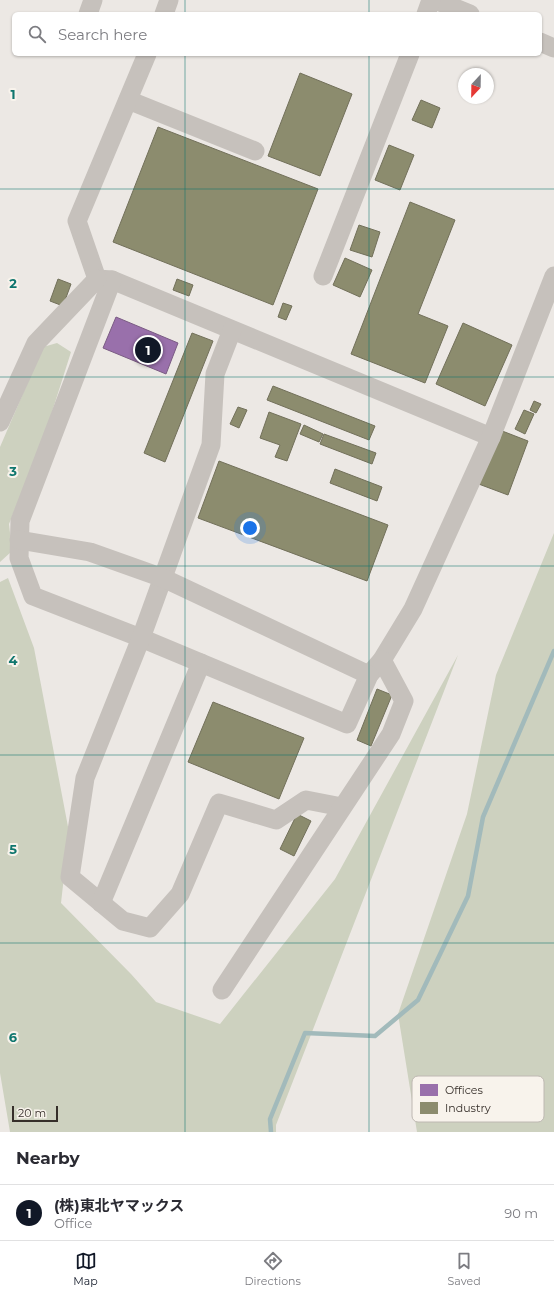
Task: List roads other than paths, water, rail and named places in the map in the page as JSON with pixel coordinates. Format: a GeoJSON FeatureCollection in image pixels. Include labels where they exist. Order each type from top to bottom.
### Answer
{"type":"FeatureCollection","features":[{"type":"Feature","properties":{"kind":"street"},"geometry":{"type":"LineString","coordinates":[[89,12],[93,0]]}},
{"type":"Feature","properties":{"kind":"street"},"geometry":{"type":"LineString","coordinates":[[165,12],[170,0]]}},
{"type":"Feature","properties":{"kind":"street"},"geometry":{"type":"LineString","coordinates":[[427,12],[432,0]]}},
{"type":"Feature","properties":{"kind":"street"},"geometry":{"type":"LineString","coordinates":[[435,0],[465,12]]}},
{"type":"Feature","properties":{"kind":"street"},"geometry":{"type":"LineString","coordinates":[[542,43],[554,48]]}},
{"type":"Feature","properties":{"kind":"street"},"geometry":{"type":"LineString","coordinates":[[146,56],[77,221],[105,279],[491,437]]}},
{"type":"Feature","properties":{"kind":"street"},"geometry":{"type":"LineString","coordinates":[[323,276],[409,56]]}},
{"type":"Feature","properties":{"kind":"street"},"geometry":{"type":"LineString","coordinates":[[128,100],[255,151]]}},
{"type":"Feature","properties":{"kind":"street"},"geometry":{"type":"LineString","coordinates":[[105,279],[20,521],[19,558],[33,596],[141,638],[347,724],[369,675],[382,660],[413,609],[491,437],[554,276]]}},
{"type":"Feature","properties":{"kind":"street"},"geometry":{"type":"LineString","coordinates":[[0,422],[36,343],[105,279]]}},
{"type":"Feature","properties":{"kind":"street"},"geometry":{"type":"LineString","coordinates":[[232,330],[215,374],[211,445],[141,638],[85,778],[70,877],[123,921],[150,928],[180,894],[219,803],[276,820],[306,800],[342,807]]}},
{"type":"Feature","properties":{"kind":"street"},"geometry":{"type":"LineString","coordinates":[[19,540],[90,552],[163,578],[369,675]]}},
{"type":"Feature","properties":{"kind":"street"},"geometry":{"type":"LineString","coordinates":[[222,990],[391,734],[404,701],[382,660]]}},
{"type":"Feature","properties":{"kind":"street"},"geometry":{"type":"LineString","coordinates":[[101,903],[201,663]]}},
{"type":"Feature","properties":{"kind":"waterway"},"geometry":{"type":"LineString","coordinates":[[271,1132],[270,1119],[305,1033],[375,1036],[418,1000],[468,896],[483,817],[554,651]]}},
{"type":"Feature","properties":{"kind":"place","name":"(株)東北ヤマックス"},"geometry":{"type":"Point","coordinates":[148,350]}}]}
